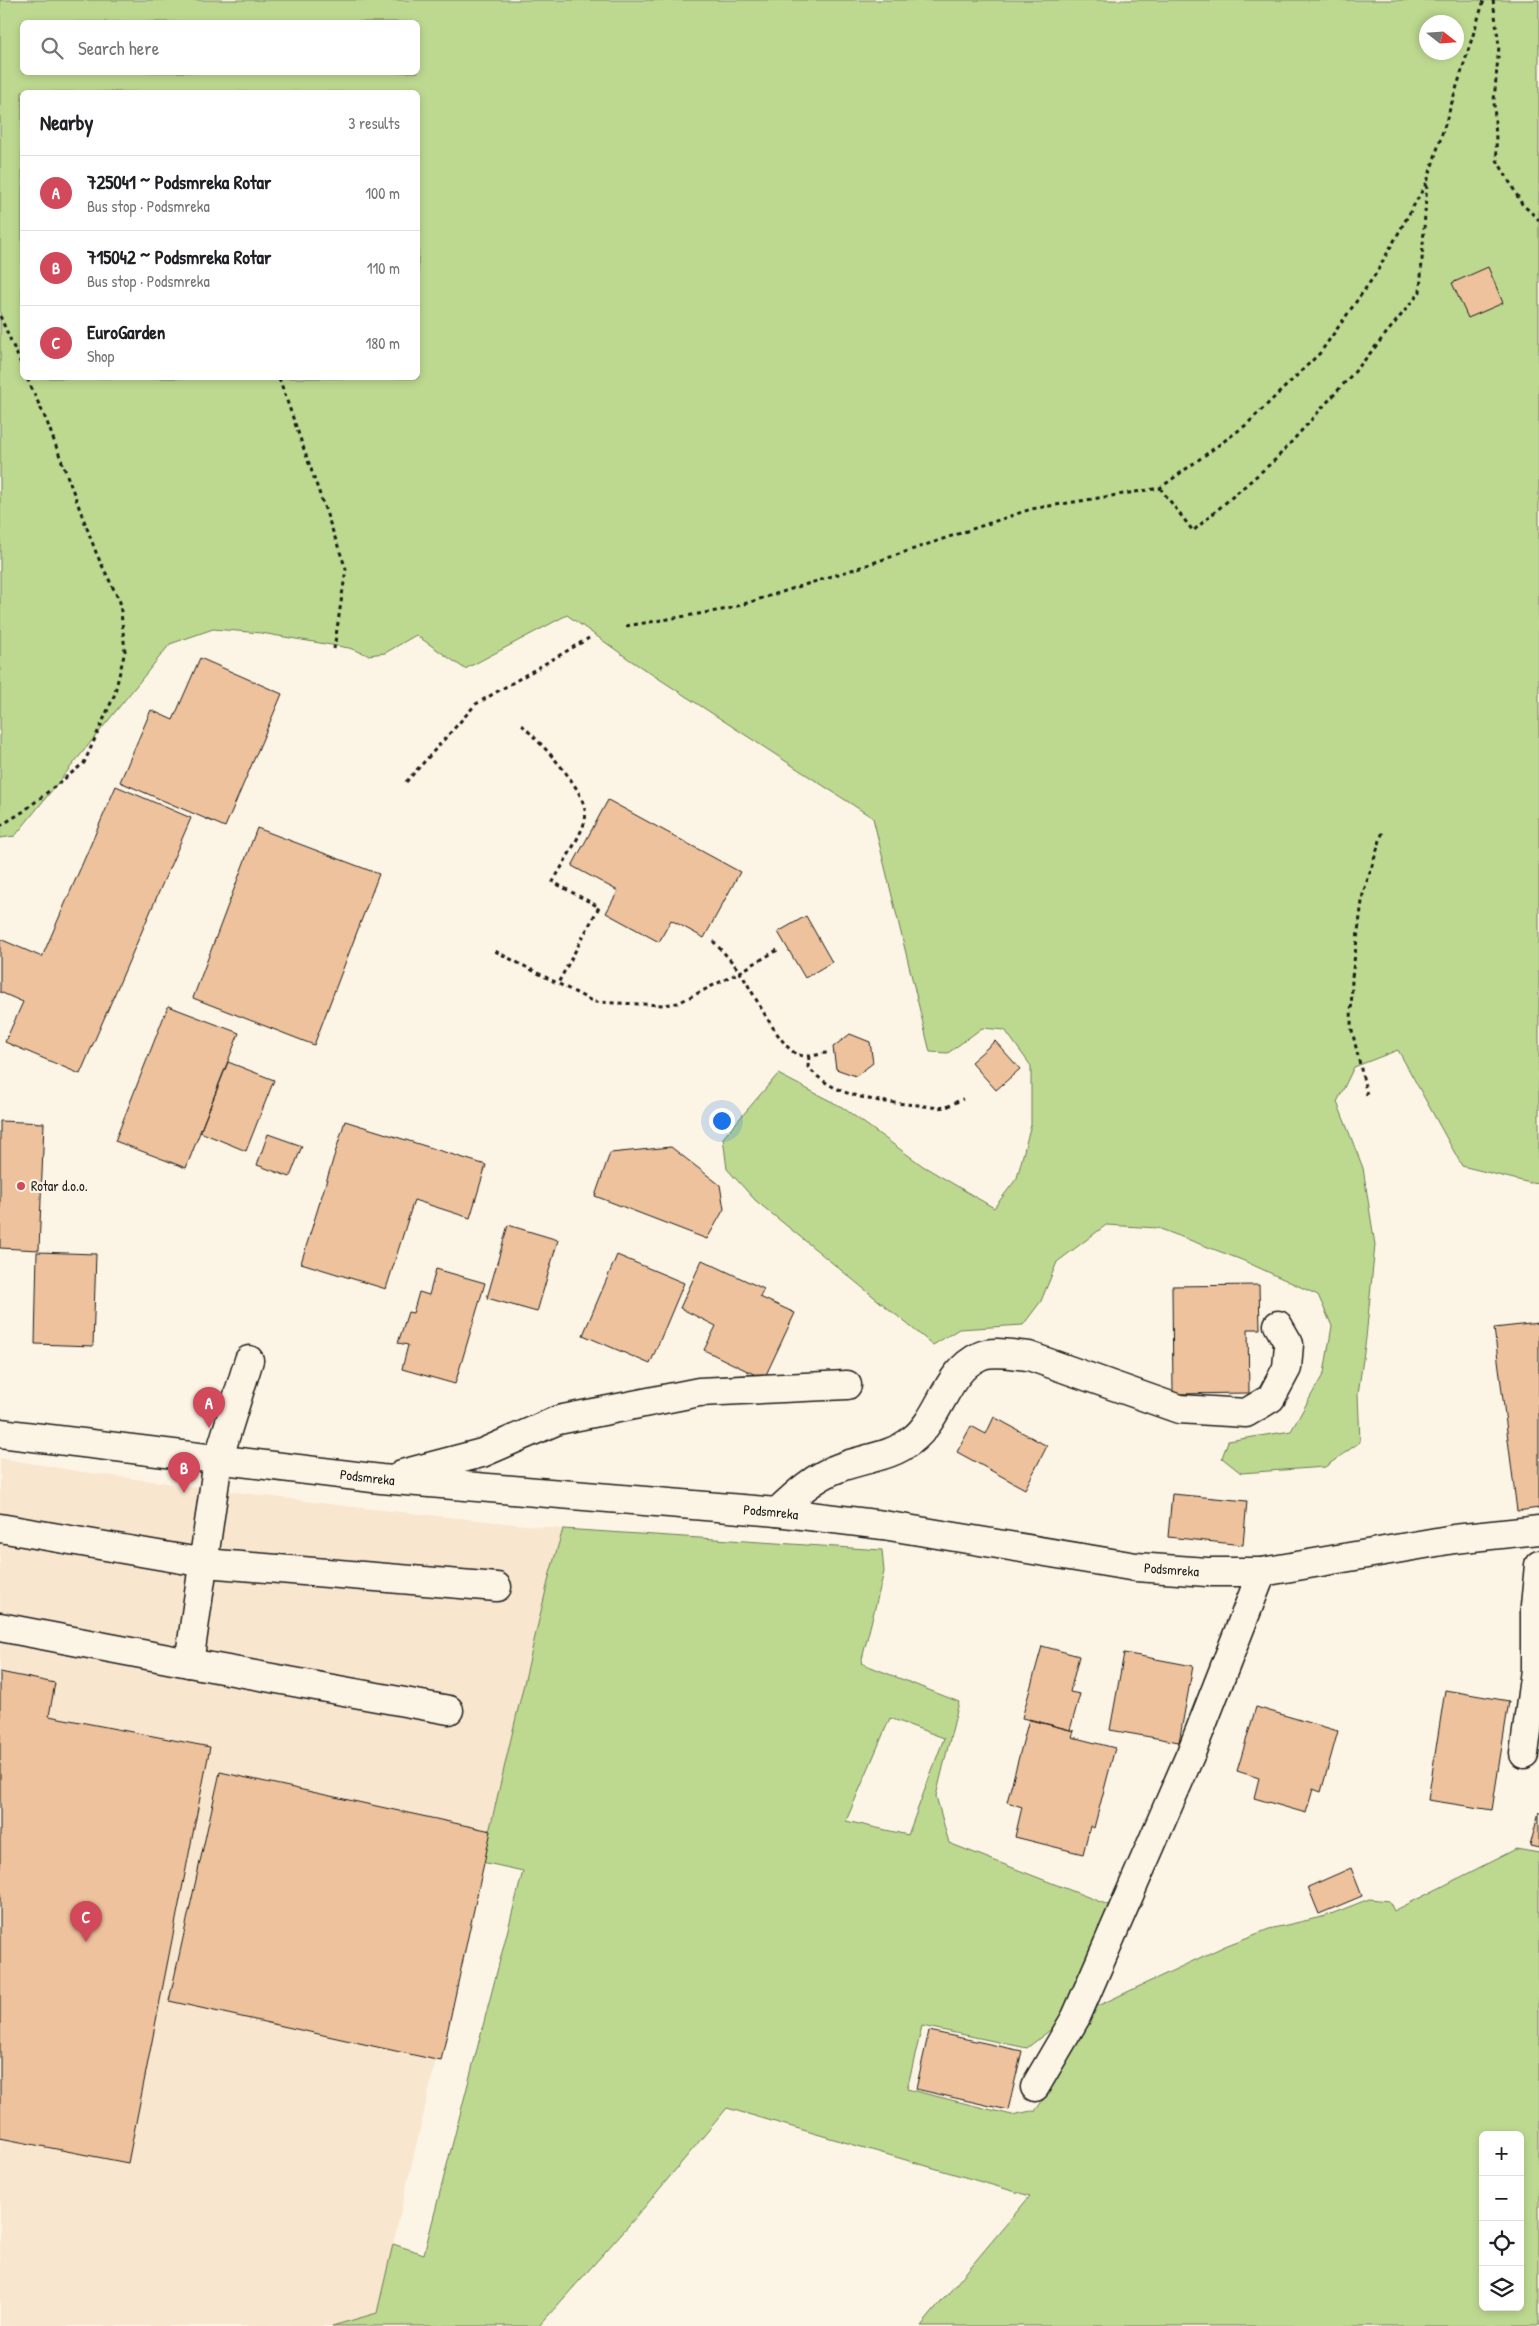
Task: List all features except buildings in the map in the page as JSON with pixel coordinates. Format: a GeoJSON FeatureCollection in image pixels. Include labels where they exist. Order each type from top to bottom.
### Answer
{"type":"FeatureCollection","features":[{"type":"Feature","properties":{"kind":"street"},"geometry":{"type":"LineString","coordinates":[[777,1512],[805,1485],[840,1467],[890,1453],[913,1440],[961,1367],[982,1355],[1029,1356],[1179,1409],[1246,1412],[1272,1398],[1287,1368],[1289,1344],[1278,1325]]}},
{"type":"Feature","properties":{"kind":"street"},"geometry":{"type":"LineString","coordinates":[[189,1663],[205,1562],[218,1460],[249,1360]]}},
{"type":"Feature","properties":{"kind":"street"},"geometry":{"type":"LineString","coordinates":[[381,1479],[482,1453],[558,1420],[699,1392],[847,1385]]}},
{"type":"Feature","properties":{"kind":"street","name":"Podsmreka"},"geometry":{"type":"LineString","coordinates":[[0,1433],[381,1479],[777,1512],[883,1525],[1136,1567],[1207,1572],[1262,1572],[1454,1539],[1539,1530]]}},
{"type":"Feature","properties":{"kind":"street"},"geometry":{"type":"LineString","coordinates":[[0,1528],[205,1562],[497,1587]]}},
{"type":"Feature","properties":{"kind":"street"},"geometry":{"type":"LineString","coordinates":[[1524,1754],[1535,1670],[1535,1606],[1539,1565]]}},
{"type":"Feature","properties":{"kind":"street"},"geometry":{"type":"LineString","coordinates":[[1035,2088],[1076,2017],[1192,1753],[1262,1572]]}},
{"type":"Feature","properties":{"kind":"street"},"geometry":{"type":"LineString","coordinates":[[0,1627],[449,1710]]}},
{"type":"Feature","properties":{"kind":"path"},"geometry":{"type":"LineString","coordinates":[[626,626],[728,609],[861,567],[1031,509],[1160,488],[1246,425],[1320,353],[1375,275],[1427,182],[1484,0]]}},
{"type":"Feature","properties":{"kind":"path"},"geometry":{"type":"LineString","coordinates":[[1493,0],[1499,46],[1494,101],[1497,160],[1522,204],[1539,220]]}},
{"type":"Feature","properties":{"kind":"path"},"geometry":{"type":"LineString","coordinates":[[1160,488],[1193,531],[1276,459],[1358,368],[1420,292],[1427,182]]}},
{"type":"Feature","properties":{"kind":"path"},"geometry":{"type":"LineString","coordinates":[[0,316],[20,361]]}},
{"type":"Feature","properties":{"kind":"path"},"geometry":{"type":"LineString","coordinates":[[0,826],[24,811],[84,763],[114,696],[125,651],[120,602],[97,555],[47,422],[28,380]]}},
{"type":"Feature","properties":{"kind":"path"},"geometry":{"type":"LineString","coordinates":[[279,380],[346,569],[334,649]]}},
{"type":"Feature","properties":{"kind":"path"},"geometry":{"type":"LineString","coordinates":[[406,782],[476,704],[589,638]]}},
{"type":"Feature","properties":{"kind":"path"},"geometry":{"type":"LineString","coordinates":[[522,725],[549,752],[572,781],[583,804],[585,820],[553,882],[599,907],[557,985]]}},
{"type":"Feature","properties":{"kind":"path"},"geometry":{"type":"LineString","coordinates":[[1367,1095],[1352,1026],[1352,976],[1363,894],[1383,831]]}},
{"type":"Feature","properties":{"kind":"path"},"geometry":{"type":"LineString","coordinates":[[713,942],[740,972],[784,1041],[797,1054],[809,1056],[830,1052]]}},
{"type":"Feature","properties":{"kind":"path"},"geometry":{"type":"LineString","coordinates":[[495,951],[557,985],[594,1002],[664,1005],[678,1003],[740,972],[779,948]]}},
{"type":"Feature","properties":{"kind":"path"},"geometry":{"type":"LineString","coordinates":[[809,1056],[808,1067],[815,1076],[850,1096],[903,1104],[944,1107],[963,1099]]}},
{"type":"Feature","properties":{"kind":"shaded area"},"geometry":{"type":"Polygon","coordinates":[[[0,1458],[83,1472],[344,1506],[563,1529],[550,1573],[377,2313],[332,2326],[0,2326],[0,1458]]]}},
{"type":"Feature","properties":{"kind":"green space"},"geometry":{"type":"Polygon","coordinates":[[[0,0],[1539,0],[1539,1182],[1530,1183],[1462,1166],[1398,1050],[1354,1067],[1337,1102],[1363,1168],[1375,1245],[1366,1338],[1358,1394],[1360,1442],[1325,1467],[1241,1473],[1222,1458],[1228,1441],[1291,1431],[1324,1373],[1332,1326],[1318,1295],[1242,1260],[1158,1228],[1106,1225],[1057,1262],[1041,1301],[1023,1325],[959,1329],[933,1345],[755,1200],[727,1169],[723,1138],[778,1074],[842,1107],[923,1166],[994,1208],[1017,1178],[1031,1124],[1031,1066],[1005,1030],[982,1028],[948,1053],[930,1052],[873,818],[630,660],[567,615],[465,669],[416,635],[385,653],[368,655],[349,648],[261,633],[213,629],[170,644],[15,836],[0,838],[0,0]]]}},
{"type":"Feature","properties":{"kind":"green space"},"geometry":{"type":"Polygon","coordinates":[[[563,1529],[882,1550],[884,1572],[861,1663],[959,1702],[936,1796],[949,1843],[1116,1908],[1063,2020],[1027,2048],[922,2026],[907,2089],[1012,2115],[1036,2110],[1051,2088],[1061,2054],[1089,2010],[1225,1946],[1269,1929],[1326,1916],[1369,1899],[1389,1901],[1394,1911],[1516,1849],[1539,1853],[1539,2326],[921,2326],[1030,2196],[727,2108],[637,2216],[539,2326],[332,2326],[377,2313],[393,2244],[424,2254],[523,1871],[482,1862],[550,1573],[563,1529]],[[890,1718],[846,1821],[908,1835],[944,1738],[890,1718]]]}},
{"type":"Feature","properties":{"kind":"place","name":"Rotar d.o.o."},"geometry":{"type":"Point","coordinates":[21,1186]}},
{"type":"Feature","properties":{"kind":"place","name":"725041 ~ Podsmreka Rotar"},"geometry":{"type":"Point","coordinates":[209,1428]}},
{"type":"Feature","properties":{"kind":"place","name":"715042 ~ Podsmreka Rotar"},"geometry":{"type":"Point","coordinates":[184,1493]}},
{"type":"Feature","properties":{"kind":"place","name":"EuroGarden"},"geometry":{"type":"Point","coordinates":[86,1942]}}]}
